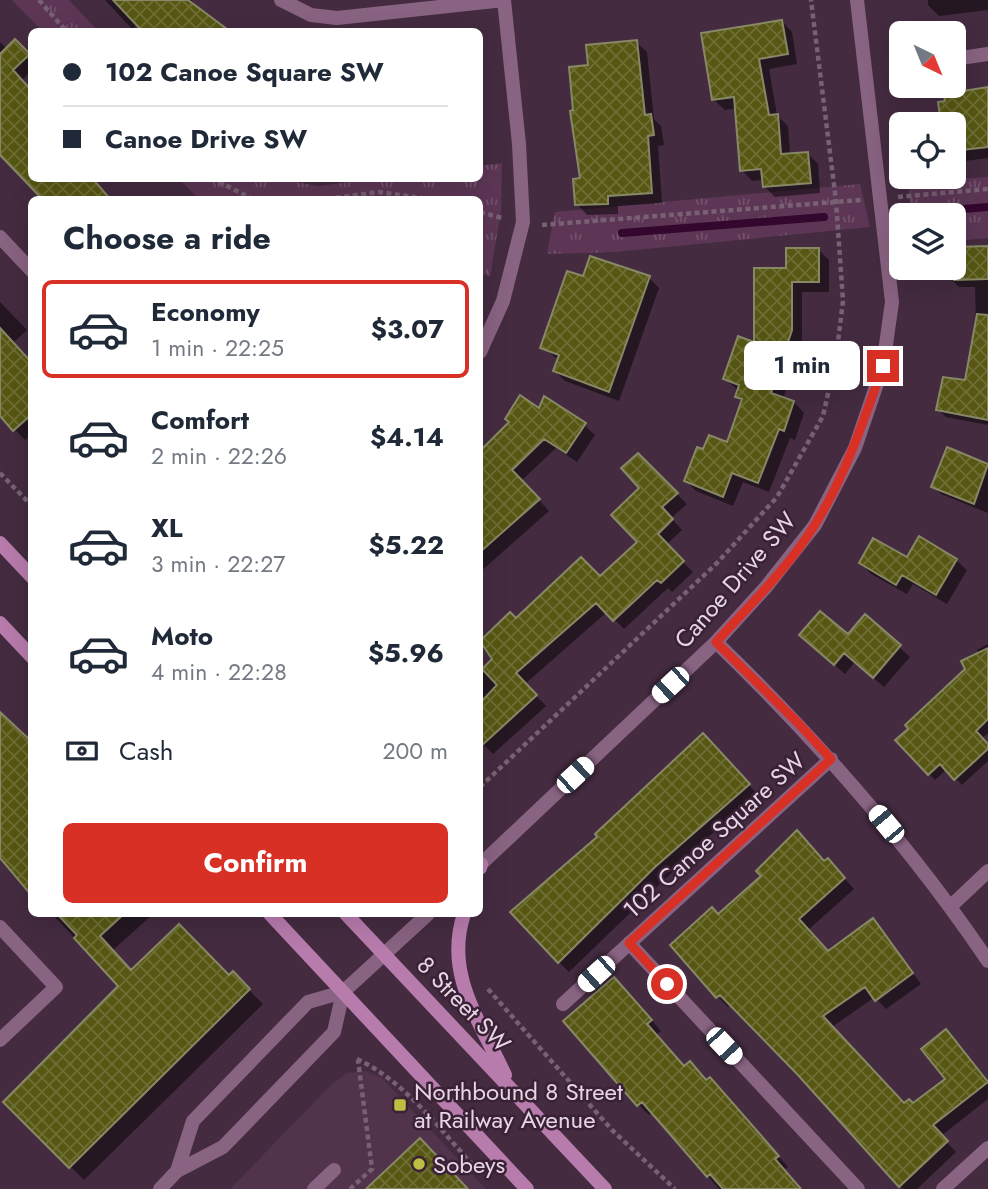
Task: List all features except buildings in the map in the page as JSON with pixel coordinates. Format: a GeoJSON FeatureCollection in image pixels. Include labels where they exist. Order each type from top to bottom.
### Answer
{"type":"FeatureCollection","features":[{"type":"Feature","properties":{"kind":"main road"},"geometry":{"type":"LineString","coordinates":[[0,543],[28,573]]}},
{"type":"Feature","properties":{"kind":"main road"},"geometry":{"type":"LineString","coordinates":[[0,623],[28,653]]}},
{"type":"Feature","properties":{"kind":"main road"},"geometry":{"type":"LineString","coordinates":[[273,917],[527,1189]]}},
{"type":"Feature","properties":{"kind":"main road","name":"8 Street SW"},"geometry":{"type":"LineString","coordinates":[[349,917],[605,1189]]}},
{"type":"Feature","properties":{"kind":"main road"},"geometry":{"type":"LineString","coordinates":[[463,917],[457,936],[460,980],[510,1086]]}},
{"type":"Feature","properties":{"kind":"street"},"geometry":{"type":"LineString","coordinates":[[281,0],[311,15],[337,18],[504,0],[519,144],[523,222],[503,301],[483,345]]}},
{"type":"Feature","properties":{"kind":"street","name":"Canoe Drive SW"},"geometry":{"type":"LineString","coordinates":[[483,863],[716,642],[766,587],[815,524],[855,448],[883,366],[892,302],[883,199],[857,0]]}},
{"type":"Feature","properties":{"kind":"street"},"geometry":{"type":"LineString","coordinates":[[966,57],[988,54]]}},
{"type":"Feature","properties":{"kind":"street"},"geometry":{"type":"LineString","coordinates":[[0,237],[28,267]]}},
{"type":"Feature","properties":{"kind":"street"},"geometry":{"type":"LineString","coordinates":[[716,642],[831,759],[951,906],[988,961]]}},
{"type":"Feature","properties":{"kind":"street","name":"102 Canoe Square SW"},"geometry":{"type":"LineString","coordinates":[[563,1004],[831,759]]}},
{"type":"Feature","properties":{"kind":"street"},"geometry":{"type":"LineString","coordinates":[[951,906],[988,872]]}},
{"type":"Feature","properties":{"kind":"street"},"geometry":{"type":"LineString","coordinates":[[177,1171],[193,1121],[308,1002],[343,992],[425,917]]}},
{"type":"Feature","properties":{"kind":"street"},"geometry":{"type":"LineString","coordinates":[[0,927],[56,987],[0,1040]]}},
{"type":"Feature","properties":{"kind":"street","name":"102 Canoe Square SW"},"geometry":{"type":"LineString","coordinates":[[629,943],[858,1189]]}},
{"type":"Feature","properties":{"kind":"street"},"geometry":{"type":"LineString","coordinates":[[159,1189],[177,1171],[223,1147],[334,1032],[343,992]]}},
{"type":"Feature","properties":{"kind":"street"},"geometry":{"type":"LineString","coordinates":[[943,1189],[988,1148]]}},
{"type":"Feature","properties":{"kind":"street"},"geometry":{"type":"LineString","coordinates":[[314,1189],[334,1170]]}},
{"type":"Feature","properties":{"kind":"path"},"geometry":{"type":"LineString","coordinates":[[39,0],[64,28]]}},
{"type":"Feature","properties":{"kind":"path"},"geometry":{"type":"LineString","coordinates":[[483,784],[717,563],[778,497],[822,416],[836,358],[843,301],[836,201],[811,0]]}},
{"type":"Feature","properties":{"kind":"path"},"geometry":{"type":"LineString","coordinates":[[219,182],[247,196]]}},
{"type":"Feature","properties":{"kind":"path"},"geometry":{"type":"LineString","coordinates":[[483,213],[542,225],[988,189]]}},
{"type":"Feature","properties":{"kind":"path"},"geometry":{"type":"LineString","coordinates":[[349,196],[379,192],[408,196]]}},
{"type":"Feature","properties":{"kind":"path"},"geometry":{"type":"LineString","coordinates":[[0,473],[28,502]]}},
{"type":"Feature","properties":{"kind":"path"},"geometry":{"type":"LineString","coordinates":[[481,980],[619,1137],[676,1189]]}},
{"type":"Feature","properties":{"kind":"path"},"geometry":{"type":"LineString","coordinates":[[351,1189],[372,1169],[357,1059],[378,1069],[404,1092],[486,1179]]}},
{"type":"Feature","properties":{"kind":"shaded area"},"geometry":{"type":"Polygon","coordinates":[[[366,1071],[382,1078],[486,1189],[230,1189],[330,1086],[347,1073],[366,1071]]]}},
{"type":"Feature","properties":{"kind":"green space"},"geometry":{"type":"Polygon","coordinates":[[[12,0],[69,0],[95,28],[39,28],[12,0]]]}},
{"type":"Feature","properties":{"kind":"green space"},"geometry":{"type":"Polygon","coordinates":[[[502,163],[501,211],[490,277],[483,274],[483,196],[196,196],[182,182],[296,182],[319,186],[349,182],[483,182],[483,166],[502,163]]]}},
{"type":"Feature","properties":{"kind":"green space"},"geometry":{"type":"Polygon","coordinates":[[[988,177],[988,238],[966,240],[966,203],[910,203],[909,189],[966,189],[966,178],[988,177]]]}},
{"type":"Feature","properties":{"kind":"green space"},"geometry":{"type":"Polygon","coordinates":[[[860,184],[870,227],[615,252],[547,254],[555,212],[860,184]]]}},
{"type":"Feature","properties":{"kind":"waterway"},"geometry":{"type":"LineString","coordinates":[[966,209],[988,207]]}},
{"type":"Feature","properties":{"kind":"waterway"},"geometry":{"type":"LineString","coordinates":[[622,233],[824,217]]}},
{"type":"Feature","properties":{"kind":"place","name":"Northbound 8 Street at Railway Avenue"},"geometry":{"type":"Point","coordinates":[400,1105]}},
{"type":"Feature","properties":{"kind":"place","name":"Sobeys"},"geometry":{"type":"Point","coordinates":[419,1164]}},
{"type":"Feature","properties":{"kind":"route"},"geometry":{"type":"LineString","coordinates":[[667,984],[629,943],[831,759],[716,642],[766,587],[815,524],[855,448],[883,366]]}}]}
